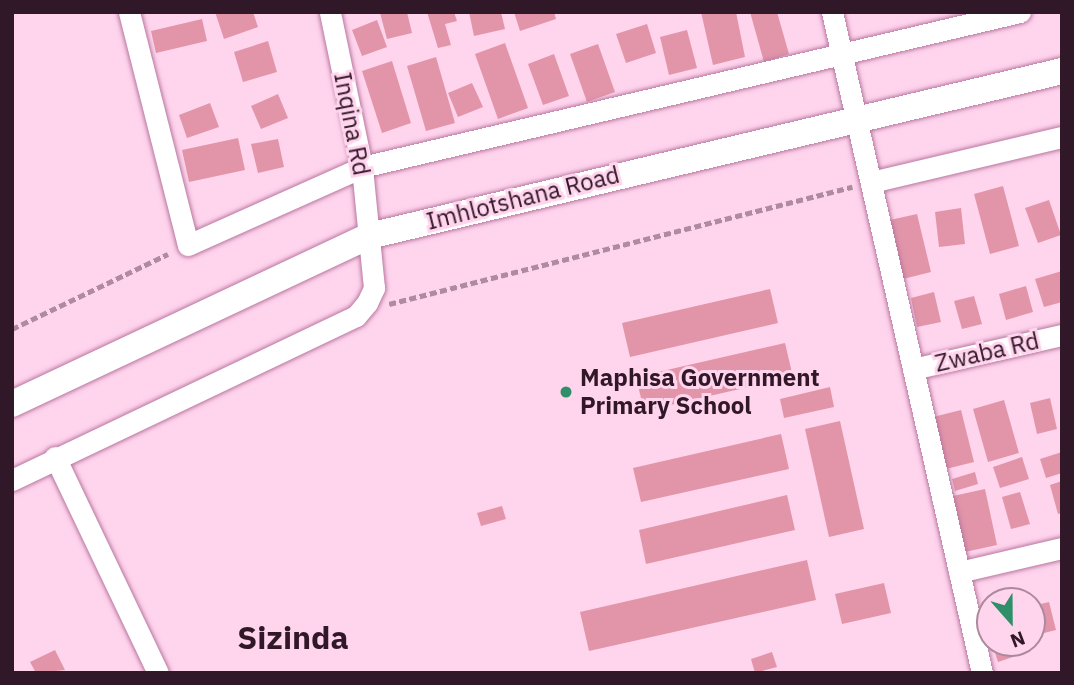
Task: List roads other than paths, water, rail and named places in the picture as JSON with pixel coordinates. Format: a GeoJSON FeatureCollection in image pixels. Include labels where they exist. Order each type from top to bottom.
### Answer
{"type":"FeatureCollection","features":[{"type":"Feature","properties":{"kind":"street"},"geometry":{"type":"LineString","coordinates":[[128,12],[188,245],[362,167],[1020,12]]}},
{"type":"Feature","properties":{"kind":"street","name":"Inqina Rd"},"geometry":{"type":"LineString","coordinates":[[55,457],[356,316],[367,303],[374,288],[362,167],[330,12]]}},
{"type":"Feature","properties":{"kind":"street"},"geometry":{"type":"LineString","coordinates":[[832,12],[982,673]]}},
{"type":"Feature","properties":{"kind":"street","name":"Imhlotshana Road"},"geometry":{"type":"LineString","coordinates":[[12,404],[369,236],[1062,71]]}},
{"type":"Feature","properties":{"kind":"street"},"geometry":{"type":"LineString","coordinates":[[871,183],[1062,138]]}},
{"type":"Feature","properties":{"kind":"street","name":"Zwaba Rd"},"geometry":{"type":"LineString","coordinates":[[913,369],[1062,335]]}},
{"type":"Feature","properties":{"kind":"street"},"geometry":{"type":"LineString","coordinates":[[12,480],[55,457],[158,673]]}},
{"type":"Feature","properties":{"kind":"street"},"geometry":{"type":"LineString","coordinates":[[959,572],[1062,548]]}},
{"type":"Feature","properties":{"kind":"place","name":"Maphisa Government Primary School"},"geometry":{"type":"Point","coordinates":[566,392]}},
{"type":"Feature","properties":{"kind":"district","name":"Sizinda"},"geometry":{"type":"Point","coordinates":[293,637]}}]}
